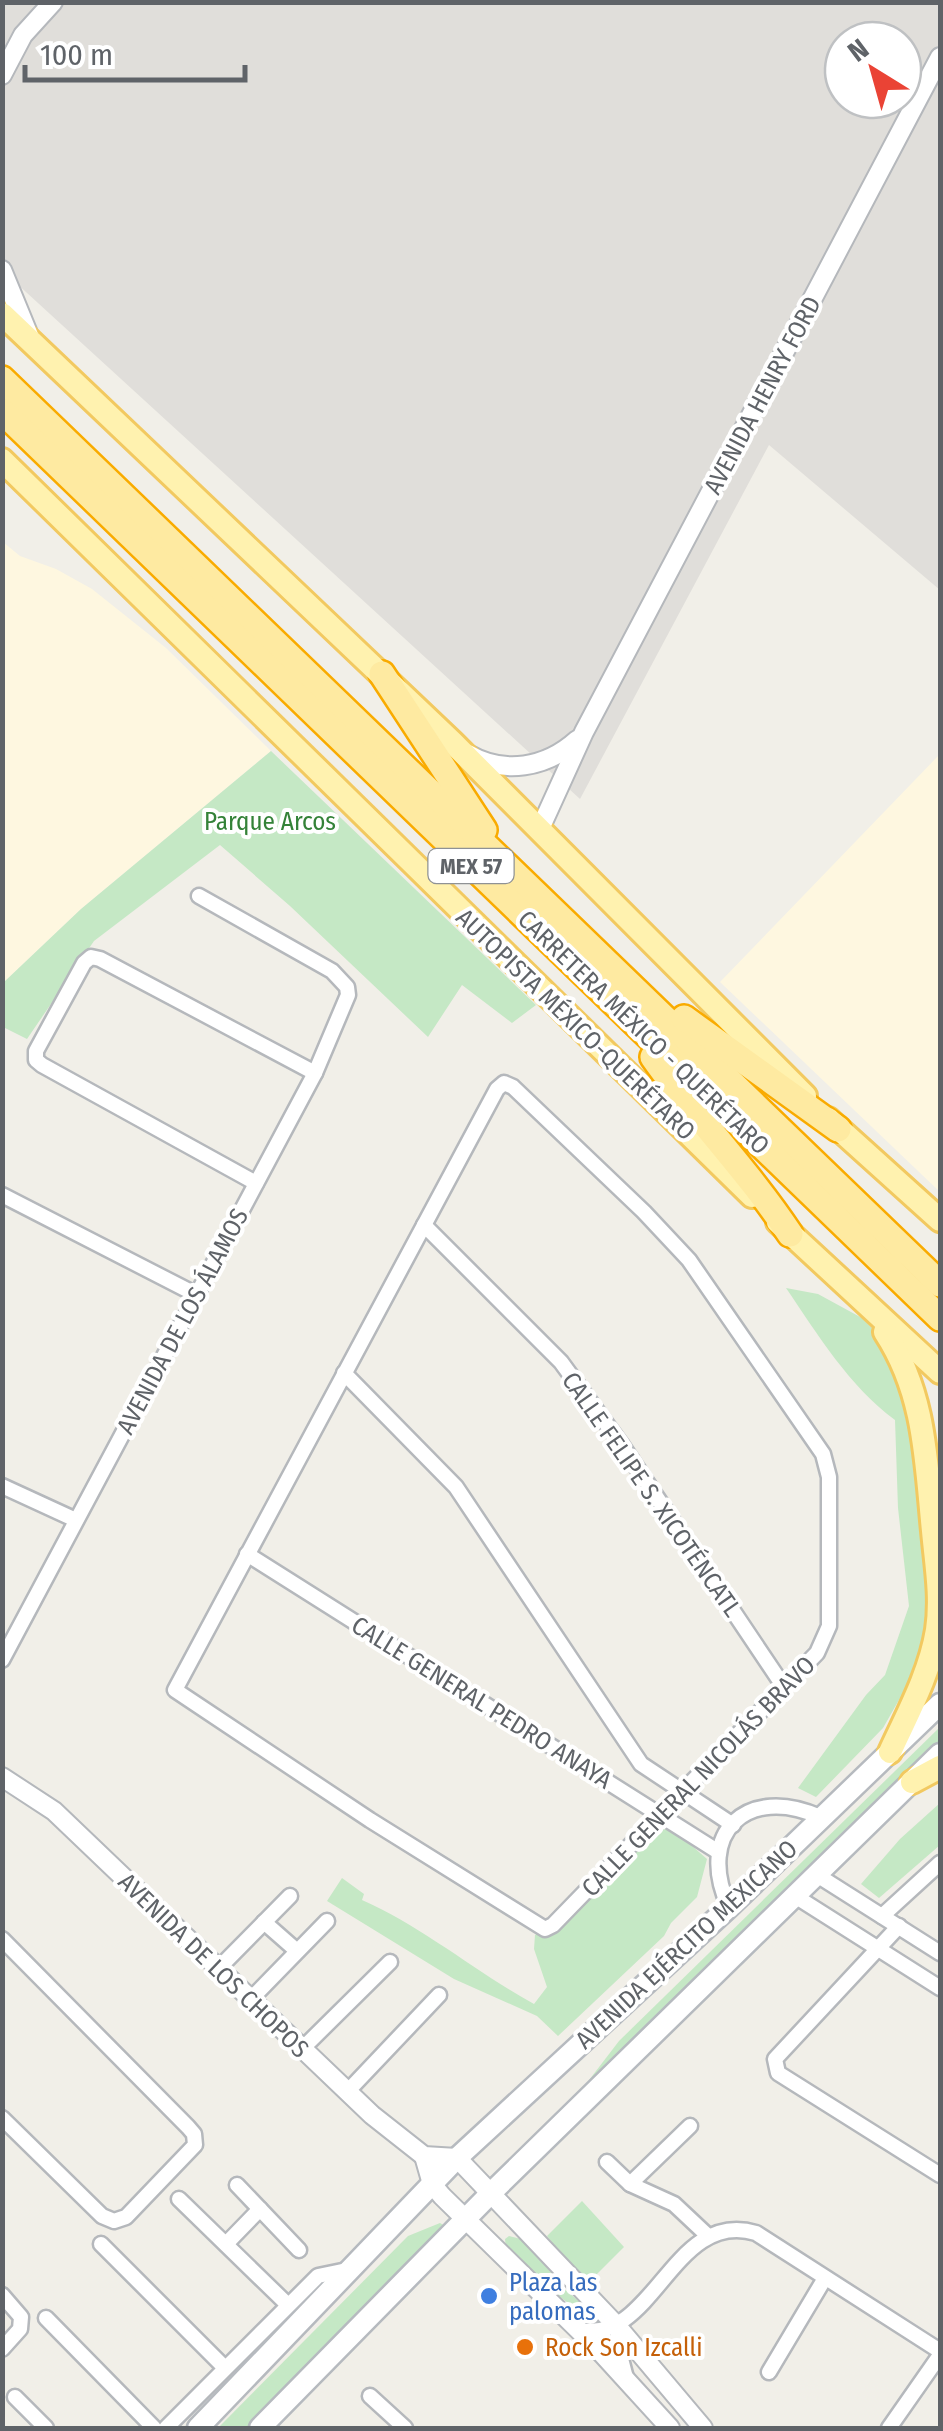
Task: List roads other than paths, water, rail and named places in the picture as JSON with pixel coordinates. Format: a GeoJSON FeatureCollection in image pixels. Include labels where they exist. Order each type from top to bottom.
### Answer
{"type":"FeatureCollection","features":[{"type":"Feature","properties":{"kind":"highway","name":"CARRETERA MÉXICO - QUERÉTARO"},"geometry":{"type":"LineString","coordinates":[[2,379],[509,867],[626,998],[940,1318]]}},
{"type":"Feature","properties":{"kind":"highway","name":"CARRETERA MÉXICO - QUERÉTARO"},"geometry":{"type":"LineString","coordinates":[[2,411],[626,998],[940,1284]]}},
{"type":"Feature","properties":{"kind":"highway"},"geometry":{"type":"LineString","coordinates":[[382,674],[509,867]]}},
{"type":"Feature","properties":{"kind":"highway"},"geometry":{"type":"LineString","coordinates":[[626,998],[687,1020],[838,1129]]}},
{"type":"Feature","properties":{"kind":"highway"},"geometry":{"type":"LineString","coordinates":[[626,998],[686,1104],[772,1206],[790,1234]]}},
{"type":"Feature","properties":{"kind":"main road"},"geometry":{"type":"LineString","coordinates":[[2,314],[453,743],[838,1129],[940,1220]]}},
{"type":"Feature","properties":{"kind":"main road","name":"AUTOPISTA MÉXICO-QUERÉTARO"},"geometry":{"type":"LineString","coordinates":[[2,460],[790,1234],[940,1372]]}},
{"type":"Feature","properties":{"kind":"main road"},"geometry":{"type":"LineString","coordinates":[[852,1290],[887,1334],[906,1368],[921,1414],[939,1594],[929,1665],[890,1752]]}},
{"type":"Feature","properties":{"kind":"main road","name":"AVENIDA EJÉRCITO MEXICANO"},"geometry":{"type":"LineString","coordinates":[[198,2428],[457,2158],[729,1907],[940,1704]]}},
{"type":"Feature","properties":{"kind":"main road","name":"AVENIDA EJÉRCITO MEXICANO"},"geometry":{"type":"LineString","coordinates":[[260,2428],[492,2192],[940,1754]]}},
{"type":"Feature","properties":{"kind":"main road"},"geometry":{"type":"LineString","coordinates":[[912,1782],[940,1767]]}},
{"type":"Feature","properties":{"kind":"street"},"geometry":{"type":"LineString","coordinates":[[2,75],[24,35],[53,2]]}},
{"type":"Feature","properties":{"kind":"street","name":"AVENIDA HENRY FORD"},"geometry":{"type":"LineString","coordinates":[[539,831],[584,732],[940,57]]}},
{"type":"Feature","properties":{"kind":"street"},"geometry":{"type":"LineString","coordinates":[[2,270],[32,344]]}},
{"type":"Feature","properties":{"kind":"street","name":"AVENIDA HENRY FORD"},"geometry":{"type":"LineString","coordinates":[[453,743],[487,763],[526,766],[564,751],[584,732]]}},
{"type":"Feature","properties":{"kind":"street","name":"AVENIDA DE LOS ÁLAMOS"},"geometry":{"type":"LineString","coordinates":[[2,1660],[315,1072],[348,995],[342,980],[199,896]]}},
{"type":"Feature","properties":{"kind":"street"},"geometry":{"type":"LineString","coordinates":[[256,1183],[42,1065],[36,1060],[36,1051],[84,963],[92,958],[315,1072]]}},
{"type":"Feature","properties":{"kind":"street","name":"CALLE GENERAL NICOLÁS BRAVO"},"geometry":{"type":"LineString","coordinates":[[504,1083],[512,1087],[688,1260],[765,1367],[828,1466],[828,1626],[817,1653],[545,1929],[448,1870],[175,1690],[424,1225],[497,1089],[504,1083]]}},
{"type":"Feature","properties":{"kind":"street"},"geometry":{"type":"LineString","coordinates":[[2,1194],[196,1294]]}},
{"type":"Feature","properties":{"kind":"street","name":"CALLE FELIPE S. XICOTÉNCATL"},"geometry":{"type":"LineString","coordinates":[[424,1225],[560,1362],[621,1444],[784,1687]]}},
{"type":"Feature","properties":{"kind":"street"},"geometry":{"type":"LineString","coordinates":[[344,1373],[456,1487],[641,1764],[733,1825]]}},
{"type":"Feature","properties":{"kind":"street"},"geometry":{"type":"LineString","coordinates":[[2,1486],[76,1520]]}},
{"type":"Feature","properties":{"kind":"street","name":"CALLE GENERAL PEDRO ANAYA"},"geometry":{"type":"LineString","coordinates":[[246,1554],[718,1851]]}},
{"type":"Feature","properties":{"kind":"street"},"geometry":{"type":"LineString","coordinates":[[2,1623],[18,1630]]}},
{"type":"Feature","properties":{"kind":"street","name":"AVENIDA DE LOS CHOPOS"},"geometry":{"type":"LineString","coordinates":[[2,1777],[54,1811],[347,2092],[424,2156]]}},
{"type":"Feature","properties":{"kind":"street"},"geometry":{"type":"LineString","coordinates":[[729,1907],[717,1874],[718,1851],[733,1825],[765,1805],[801,1809],[820,1817]]}},
{"type":"Feature","properties":{"kind":"street"},"geometry":{"type":"LineString","coordinates":[[882,1916],[940,1863]]}},
{"type":"Feature","properties":{"kind":"street"},"geometry":{"type":"LineString","coordinates":[[817,1875],[940,1953]]}},
{"type":"Feature","properties":{"kind":"street"},"geometry":{"type":"LineString","coordinates":[[218,1968],[290,1896]]}},
{"type":"Feature","properties":{"kind":"street"},"geometry":{"type":"LineString","coordinates":[[795,1896],[940,1988]]}},
{"type":"Feature","properties":{"kind":"street"},"geometry":{"type":"LineString","coordinates":[[250,2000],[327,1921]]}},
{"type":"Feature","properties":{"kind":"street"},"geometry":{"type":"LineString","coordinates":[[264,1922],[297,1951]]}},
{"type":"Feature","properties":{"kind":"street"},"geometry":{"type":"LineString","coordinates":[[898,1926],[775,2059],[775,2068],[940,2175]]}},
{"type":"Feature","properties":{"kind":"street"},"geometry":{"type":"LineString","coordinates":[[2,1939],[194,2134],[195,2145],[126,2217],[114,2221],[102,2216],[2,2118]]}},
{"type":"Feature","properties":{"kind":"street"},"geometry":{"type":"LineString","coordinates":[[302,2049],[390,1962]]}},
{"type":"Feature","properties":{"kind":"street"},"geometry":{"type":"LineString","coordinates":[[347,2092],[439,1995]]}},
{"type":"Feature","properties":{"kind":"street"},"geometry":{"type":"LineString","coordinates":[[630,2184],[690,2126]]}},
{"type":"Feature","properties":{"kind":"street"},"geometry":{"type":"LineString","coordinates":[[670,2428],[626,2378],[432,2184],[424,2156],[457,2158],[492,2192],[617,2326],[702,2428]]}},
{"type":"Feature","properties":{"kind":"street"},"geometry":{"type":"LineString","coordinates":[[607,2162],[630,2184],[674,2204],[707,2234]]}},
{"type":"Feature","properties":{"kind":"street"},"geometry":{"type":"LineString","coordinates":[[237,2185],[299,2250]]}},
{"type":"Feature","properties":{"kind":"street"},"geometry":{"type":"LineString","coordinates":[[179,2199],[288,2305]]}},
{"type":"Feature","properties":{"kind":"street"},"geometry":{"type":"LineString","coordinates":[[226,2244],[260,2209]]}},
{"type":"Feature","properties":{"kind":"street"},"geometry":{"type":"LineString","coordinates":[[579,2330],[590,2332],[617,2326],[707,2234],[740,2228],[756,2233],[940,2353],[889,2428]]}},
{"type":"Feature","properties":{"kind":"street"},"geometry":{"type":"LineString","coordinates":[[100,2244],[225,2368]]}},
{"type":"Feature","properties":{"kind":"street"},"geometry":{"type":"LineString","coordinates":[[166,2428],[318,2276],[348,2270]]}},
{"type":"Feature","properties":{"kind":"street"},"geometry":{"type":"LineString","coordinates":[[769,2372],[825,2278]]}},
{"type":"Feature","properties":{"kind":"street"},"geometry":{"type":"LineString","coordinates":[[2,2295],[21,2317],[20,2328],[2,2348]]}},
{"type":"Feature","properties":{"kind":"street"},"geometry":{"type":"LineString","coordinates":[[46,2318],[154,2428]]}},
{"type":"Feature","properties":{"kind":"street"},"geometry":{"type":"LineString","coordinates":[[617,2326],[618,2350],[626,2378]]}},
{"type":"Feature","properties":{"kind":"street"},"geometry":{"type":"LineString","coordinates":[[370,2396],[405,2428]]}},
{"type":"Feature","properties":{"kind":"street"},"geometry":{"type":"LineString","coordinates":[[15,2397],[46,2428]]}},
{"type":"Feature","properties":{"kind":"place","name":"Plaza las palomas"},"geometry":{"type":"Point","coordinates":[489,2296]}},
{"type":"Feature","properties":{"kind":"place","name":"Rock Son Izcalli"},"geometry":{"type":"Point","coordinates":[525,2347]}},
{"type":"Feature","properties":{"kind":"park label","name":"Parque Arcos"},"geometry":{"type":"Point","coordinates":[270,821]}}]}
